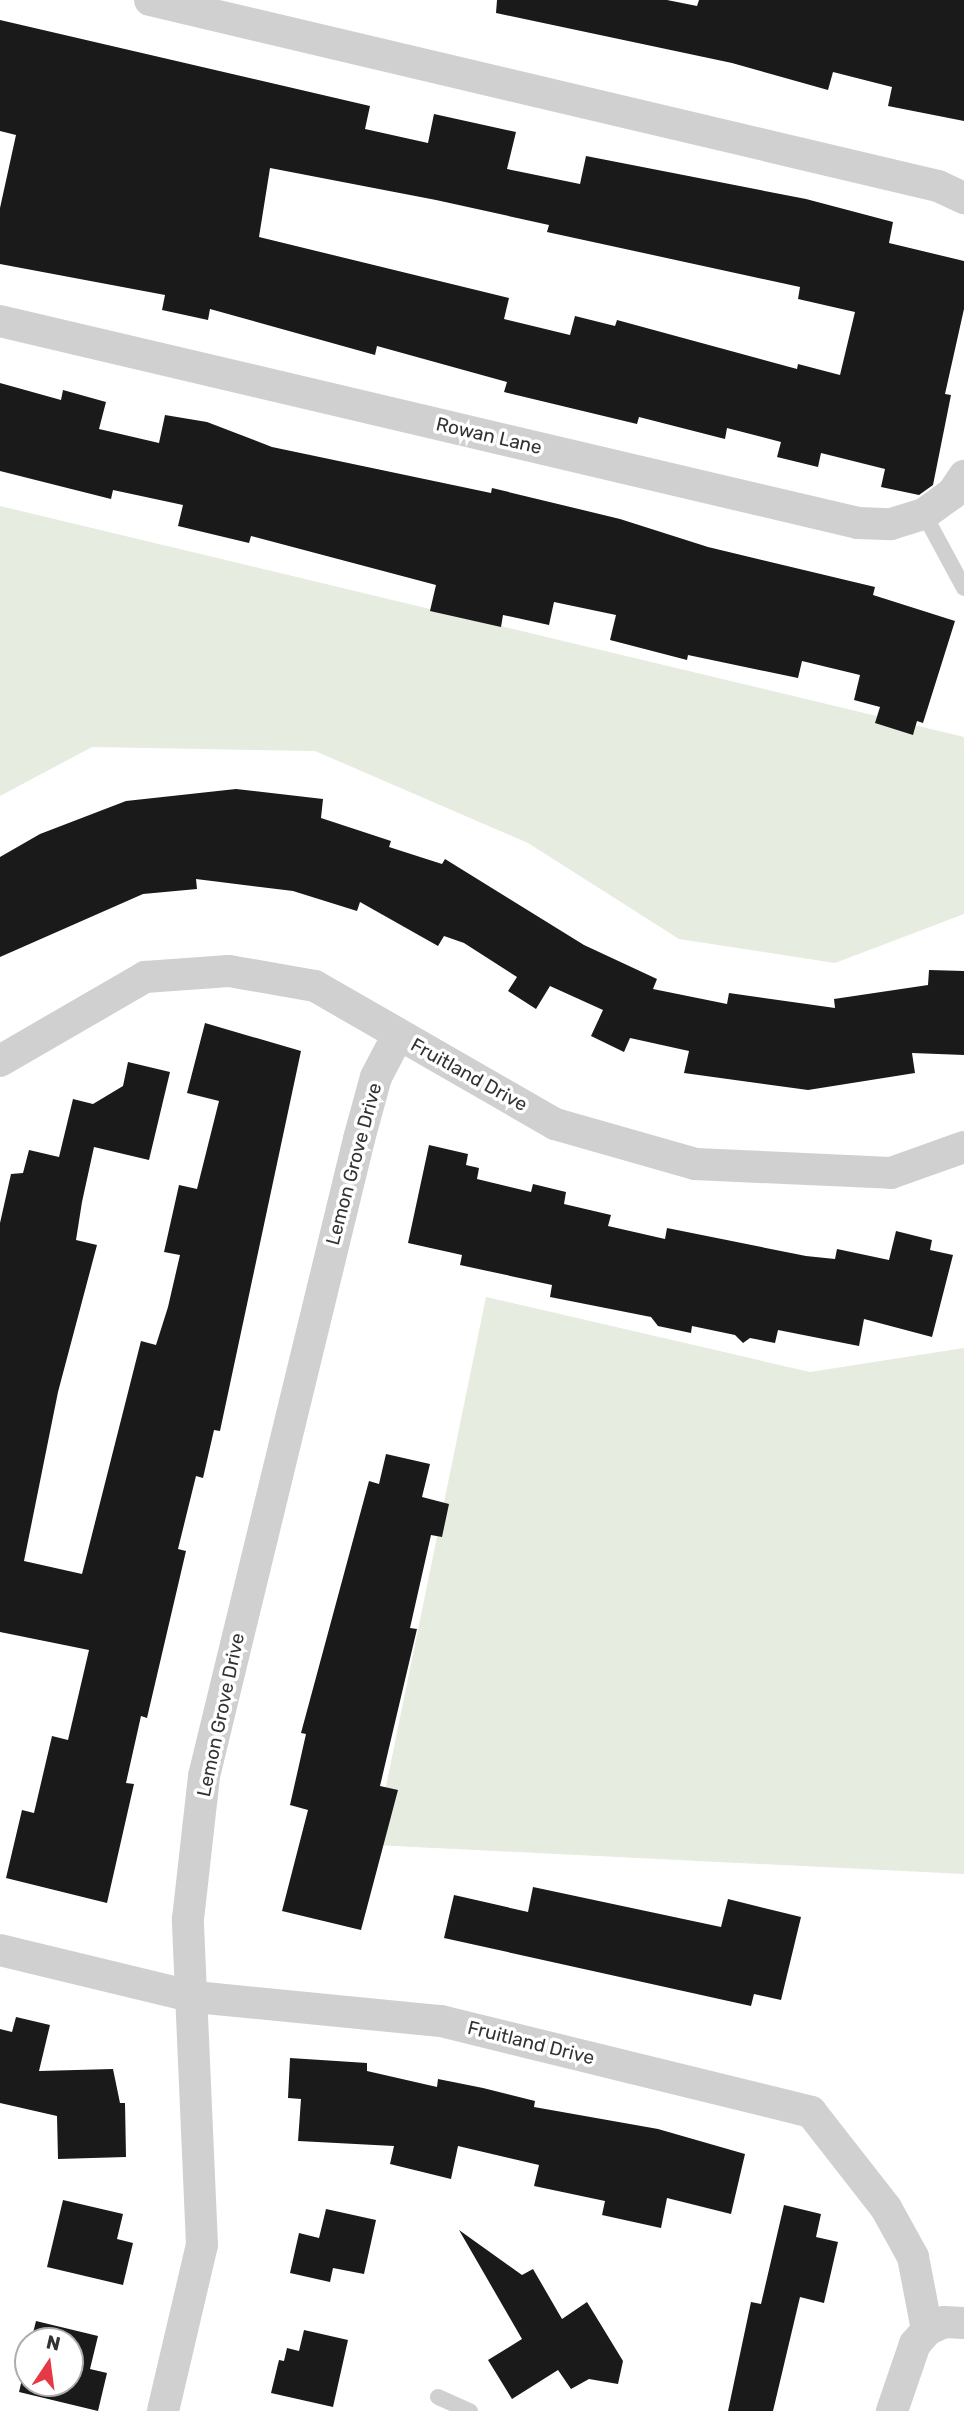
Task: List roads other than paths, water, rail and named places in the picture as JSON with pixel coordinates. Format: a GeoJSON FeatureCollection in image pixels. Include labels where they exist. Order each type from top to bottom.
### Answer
{"type":"FeatureCollection","features":[{"type":"Feature","properties":{"kind":"street"},"geometry":{"type":"LineString","coordinates":[[150,0],[925,183],[964,198]]}},
{"type":"Feature","properties":{"kind":"street","name":"Rowan Lane"},"geometry":{"type":"LineString","coordinates":[[0,321],[858,523],[891,524],[924,514],[952,494],[964,476]]}},
{"type":"Feature","properties":{"kind":"street","name":"Fruitland Drive"},"geometry":{"type":"LineString","coordinates":[[0,1061],[145,977],[229,971],[315,986],[555,1124],[695,1164],[891,1172],[964,1147]]}},
{"type":"Feature","properties":{"kind":"street","name":"Lemon Grove Drive"},"geometry":{"type":"LineString","coordinates":[[163,2411],[202,2245],[195,1997],[188,1919],[204,1776],[359,1139],[376,1077],[398,1035]]}},
{"type":"Feature","properties":{"kind":"street","name":"Fruitland Drive"},"geometry":{"type":"LineString","coordinates":[[0,1950],[195,1997],[441,2021],[811,2112],[886,2208],[913,2257],[927,2329]]}},
{"type":"Feature","properties":{"kind":"street"},"geometry":{"type":"LineString","coordinates":[[892,2411],[915,2344],[927,2329],[944,2322],[964,2323]]}},
{"type":"Feature","properties":{"kind":"lane"},"geometry":{"type":"LineString","coordinates":[[924,514],[964,588]]}},
{"type":"Feature","properties":{"kind":"lane"},"geometry":{"type":"LineString","coordinates":[[438,2397],[470,2411]]}}]}
